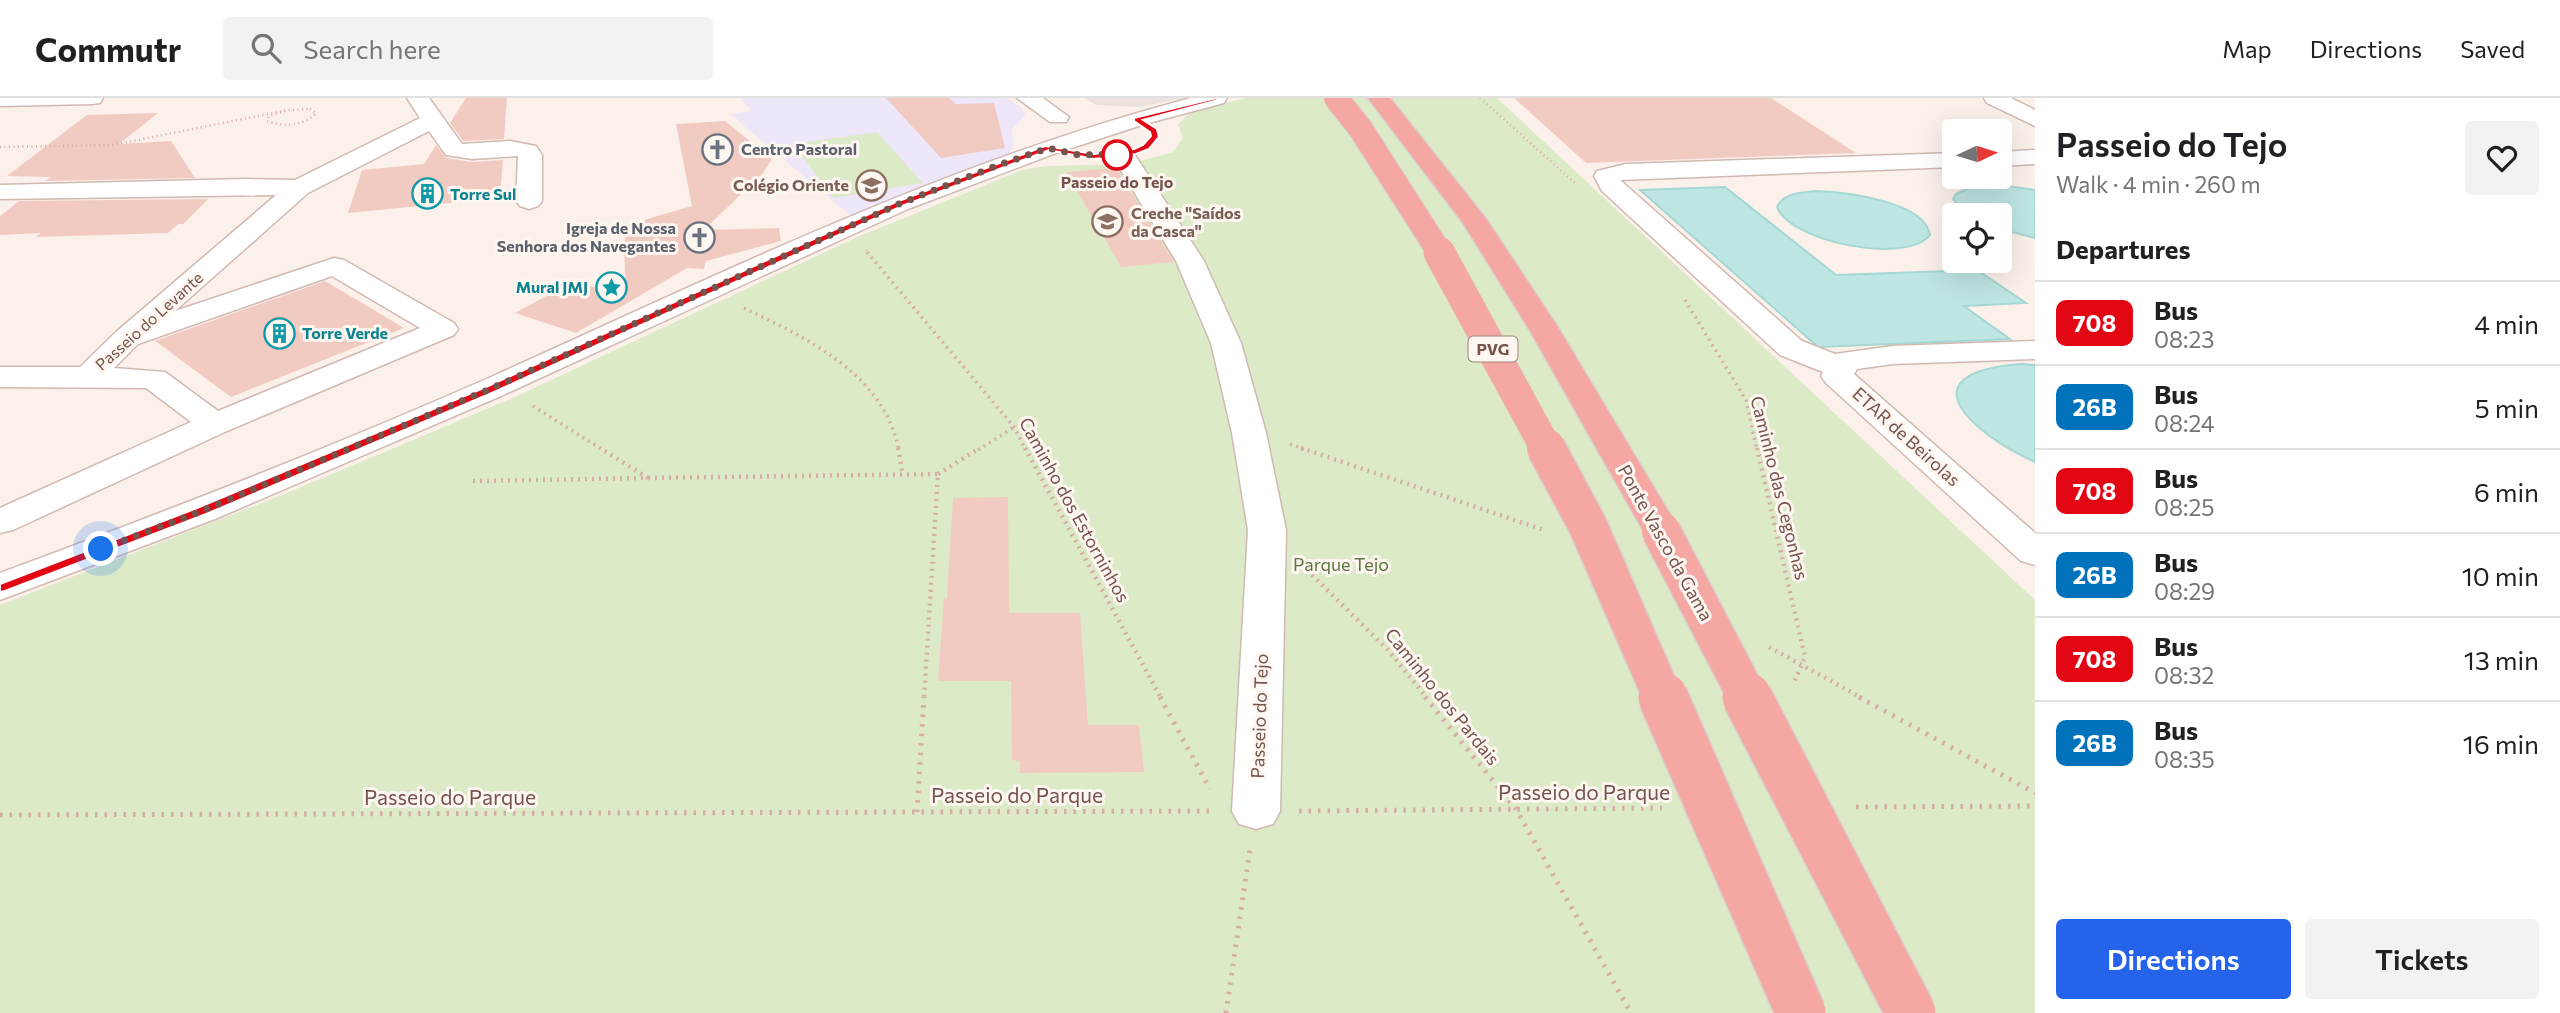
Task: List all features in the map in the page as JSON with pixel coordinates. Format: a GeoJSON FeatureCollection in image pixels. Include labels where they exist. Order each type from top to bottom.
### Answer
{"type":"FeatureCollection","features":[{"type":"Feature","properties":{"kind":"highway","name":"PVG"},"geometry":{"type":"LineString","coordinates":[[1335,98],[1360,128],[1417,214],[1480,324],[1588,526],[1801,1013]]}},
{"type":"Feature","properties":{"kind":"highway","name":"Ponte Vasco da Gama"},"geometry":{"type":"LineString","coordinates":[[1379,98],[1474,220],[1544,329],[1661,531],[1911,1013]]}},
{"type":"Feature","properties":{"kind":"street"},"geometry":{"type":"LineString","coordinates":[[0,100],[92,98]]}},
{"type":"Feature","properties":{"kind":"street"},"geometry":{"type":"LineString","coordinates":[[418,98],[454,150],[473,153],[512,149],[528,151],[530,201]]}},
{"type":"Feature","properties":{"kind":"street"},"geometry":{"type":"LineString","coordinates":[[1028,98],[1074,115]]}},
{"type":"Feature","properties":{"kind":"street"},"geometry":{"type":"LineString","coordinates":[[0,587],[202,511],[415,421],[899,204],[1048,148],[1137,119],[1216,98]]}},
{"type":"Feature","properties":{"kind":"street"},"geometry":{"type":"LineString","coordinates":[[1995,98],[2035,119]]}},
{"type":"Feature","properties":{"kind":"street"},"geometry":{"type":"LineString","coordinates":[[1124,150],[1048,148],[1039,140],[1038,130],[1074,115],[1115,114],[1137,119]]}},
{"type":"Feature","properties":{"kind":"street","name":"Passeio do Tejo"},"geometry":{"type":"LineString","coordinates":[[1137,119],[1154,131],[1124,150],[1190,261],[1226,343],[1249,433],[1267,530],[1256,811]]}},
{"type":"Feature","properties":{"kind":"street","name":"Passeio do Levante"},"geometry":{"type":"LineString","coordinates":[[88,377],[127,338],[299,188],[433,120]]}},
{"type":"Feature","properties":{"kind":"street"},"geometry":{"type":"LineString","coordinates":[[2012,158],[2035,157]]}},
{"type":"Feature","properties":{"kind":"street"},"geometry":{"type":"LineString","coordinates":[[1842,368],[1791,348],[1611,186],[1606,176],[1626,171],[1942,160]]}},
{"type":"Feature","properties":{"kind":"street"},"geometry":{"type":"LineString","coordinates":[[0,192],[246,186],[299,188]]}},
{"type":"Feature","properties":{"kind":"street"},"geometry":{"type":"LineString","coordinates":[[0,522],[215,424],[443,329],[334,266],[127,338]]}},
{"type":"Feature","properties":{"kind":"street","name":"ETAR de Beirolas"},"geometry":{"type":"LineString","coordinates":[[2035,350],[1893,355],[1845,361],[1837,376],[2035,553]]}},
{"type":"Feature","properties":{"kind":"street"},"geometry":{"type":"LineString","coordinates":[[0,377],[88,377]]}},
{"type":"Feature","properties":{"kind":"street","name":"Passeio do Levante"},"geometry":{"type":"LineString","coordinates":[[88,377],[154,379],[215,424]]}},
{"type":"Feature","properties":{"kind":"path"},"geometry":{"type":"LineString","coordinates":[[1480,98],[1581,188]]}},
{"type":"Feature","properties":{"kind":"path"},"geometry":{"type":"LineString","coordinates":[[0,147],[120,144],[288,110],[304,109],[316,113],[311,118],[290,124],[267,121],[269,116],[288,110]]}},
{"type":"Feature","properties":{"kind":"path","name":"Caminho dos Estorninhos"},"geometry":{"type":"LineString","coordinates":[[847,229],[1014,427],[1210,789],[1256,811]]}},
{"type":"Feature","properties":{"kind":"path","name":"Caminho das Cegonhas"},"geometry":{"type":"LineString","coordinates":[[1680,292],[1746,400],[1804,657],[1792,690]]}},
{"type":"Feature","properties":{"kind":"path"},"geometry":{"type":"LineString","coordinates":[[736,304],[819,347],[838,359],[868,387],[879,401],[896,438],[903,475]]}},
{"type":"Feature","properties":{"kind":"path"},"geometry":{"type":"LineString","coordinates":[[528,403],[648,478]]}},
{"type":"Feature","properties":{"kind":"path"},"geometry":{"type":"LineString","coordinates":[[473,481],[938,474],[1014,427]]}},
{"type":"Feature","properties":{"kind":"path"},"geometry":{"type":"LineString","coordinates":[[917,812],[938,474]]}},
{"type":"Feature","properties":{"kind":"path","name":"Caminho dos Pardais"},"geometry":{"type":"LineString","coordinates":[[1267,530],[1388,650],[1516,809],[1630,1013]]}},
{"type":"Feature","properties":{"kind":"path"},"geometry":{"type":"LineString","coordinates":[[1844,807],[2035,806]]}},
{"type":"Feature","properties":{"kind":"path","name":"Passeio do Parque"},"geometry":{"type":"LineString","coordinates":[[0,815],[1664,808]]}},
{"type":"Feature","properties":{"kind":"path"},"geometry":{"type":"LineString","coordinates":[[1226,1013],[1256,811]]}},
{"type":"Feature","properties":{"kind":"shaded area","name":"Colégio Oriente"},"geometry":{"type":"Polygon","coordinates":[[[741,98],[1006,98],[1022,108],[1026,115],[1011,130],[1014,145],[1008,154],[852,217],[730,114],[751,111],[741,98]]]}},
{"type":"Feature","properties":{"kind":"shaded area"},"geometry":{"type":"Polygon","coordinates":[[[1085,98],[1185,98],[1140,107],[1096,105],[1085,98]]]}},
{"type":"Feature","properties":{"kind":"green space","name":"Parque Tejo"},"geometry":{"type":"Polygon","coordinates":[[[1245,98],[1497,98],[2035,600],[2035,1013],[0,1013],[0,605],[277,497],[517,396],[855,238],[1022,170],[1045,166],[1129,164],[1173,152],[1183,138],[1178,125],[1189,113],[1245,98]]]}},
{"type":"Feature","properties":{"kind":"green space"},"geometry":{"type":"Polygon","coordinates":[[[877,132],[923,183],[833,198],[793,144],[877,132]]]}},
{"type":"Feature","properties":{"kind":"water"},"geometry":{"type":"Polygon","coordinates":[[[1725,187],[1836,275],[1942,271],[1981,273],[2026,303],[1964,306],[2010,339],[1818,347],[1640,190],[1725,187]]]}},
{"type":"Feature","properties":{"kind":"water"},"geometry":{"type":"Polygon","coordinates":[[[2012,187],[2035,190],[2035,238],[2012,232],[2012,203],[1956,203],[1953,199],[1956,194],[1967,189],[2012,189],[2012,187]]]}},
{"type":"Feature","properties":{"kind":"water"},"geometry":{"type":"Polygon","coordinates":[[[1816,191],[1863,196],[1899,206],[1925,223],[1930,235],[1917,244],[1898,248],[1875,249],[1850,245],[1803,230],[1786,219],[1777,207],[1784,198],[1816,191]]]}},
{"type":"Feature","properties":{"kind":"water"},"geometry":{"type":"Polygon","coordinates":[[[2021,364],[2035,365],[2035,462],[1990,436],[1972,421],[1960,406],[1957,392],[1964,379],[1985,370],[2021,364]]]}},
{"type":"Feature","properties":{"kind":"building"},"geometry":{"type":"Polygon","coordinates":[[[466,98],[507,98],[504,139],[463,141],[450,123],[466,98]]]}},
{"type":"Feature","properties":{"kind":"building"},"geometry":{"type":"Polygon","coordinates":[[[886,98],[949,98],[956,104],[994,103],[1005,148],[941,158],[886,98]]]}},
{"type":"Feature","properties":{"kind":"building"},"geometry":{"type":"Polygon","coordinates":[[[1514,98],[1771,98],[1856,153],[1586,163],[1514,98]]]}},
{"type":"Feature","properties":{"kind":"building"},"geometry":{"type":"Polygon","coordinates":[[[158,113],[119,144],[171,141],[195,178],[45,181],[51,177],[7,176],[87,115],[158,113]]]}},
{"type":"Feature","properties":{"kind":"building"},"geometry":{"type":"Polygon","coordinates":[[[725,121],[772,159],[763,173],[704,230],[779,228],[781,241],[706,261],[704,269],[687,268],[576,333],[515,313],[574,281],[626,297],[624,242],[627,234],[635,225],[647,219],[692,206],[676,124],[725,121]]]}},
{"type":"Feature","properties":{"kind":"building","name":"Torre Sul"},"geometry":{"type":"Polygon","coordinates":[[[436,145],[446,158],[472,162],[503,160],[500,198],[348,213],[362,170],[424,164],[436,145]]]}},
{"type":"Feature","properties":{"kind":"building"},"geometry":{"type":"Polygon","coordinates":[[[1116,168],[1174,262],[1121,267],[1066,172],[1116,168]]]}},
{"type":"Feature","properties":{"kind":"building"},"geometry":{"type":"Polygon","coordinates":[[[208,199],[183,224],[178,224],[168,233],[36,237],[41,233],[0,235],[0,216],[19,201],[208,199]]]}},
{"type":"Feature","properties":{"kind":"building","name":"Torre Verde"},"geometry":{"type":"Polygon","coordinates":[[[325,281],[404,328],[231,397],[155,341],[325,281]]]}},
{"type":"Feature","properties":{"kind":"building"},"geometry":{"type":"Polygon","coordinates":[[[1008,497],[1009,613],[1080,613],[1088,725],[1139,725],[1144,772],[1020,773],[1020,761],[1012,760],[1011,681],[938,681],[944,598],[947,598],[953,498],[1008,497]]]}},
{"type":"Feature","properties":{"kind":"bus line","name":"708"},"geometry":{"type":"LineString","coordinates":[[0,587],[202,511],[490,389],[899,204],[1048,148],[1094,156],[1136,151],[1146,147],[1155,137],[1154,131],[1137,119],[1216,98]]}},
{"type":"Feature","properties":{"kind":"place","name":"Centro Pastoral"},"geometry":{"type":"Point","coordinates":[718,149]}},
{"type":"Feature","properties":{"kind":"place","name":"Passeio do Tejo"},"geometry":{"type":"Point","coordinates":[1117,155]}},
{"type":"Feature","properties":{"kind":"place","name":"Colégio Oriente"},"geometry":{"type":"Point","coordinates":[872,185]}},
{"type":"Feature","properties":{"kind":"place","name":"Torre Sul"},"geometry":{"type":"Point","coordinates":[427,194]}},
{"type":"Feature","properties":{"kind":"place","name":"Creche \"Saídos da Casca\""},"geometry":{"type":"Point","coordinates":[1108,222]}},
{"type":"Feature","properties":{"kind":"place","name":"Igreja de Nossa Senhora dos Navegantes"},"geometry":{"type":"Point","coordinates":[699,237]}},
{"type":"Feature","properties":{"kind":"place","name":"Mural JMJ"},"geometry":{"type":"Point","coordinates":[611,287]}},
{"type":"Feature","properties":{"kind":"place","name":"Torre Verde"},"geometry":{"type":"Point","coordinates":[279,333]}},
{"type":"Feature","properties":{"kind":"route"},"geometry":{"type":"LineString","coordinates":[[101,549],[202,511],[490,389],[899,204],[996,166],[1048,148],[1079,155],[1123,154],[1117,155]]}}]}
